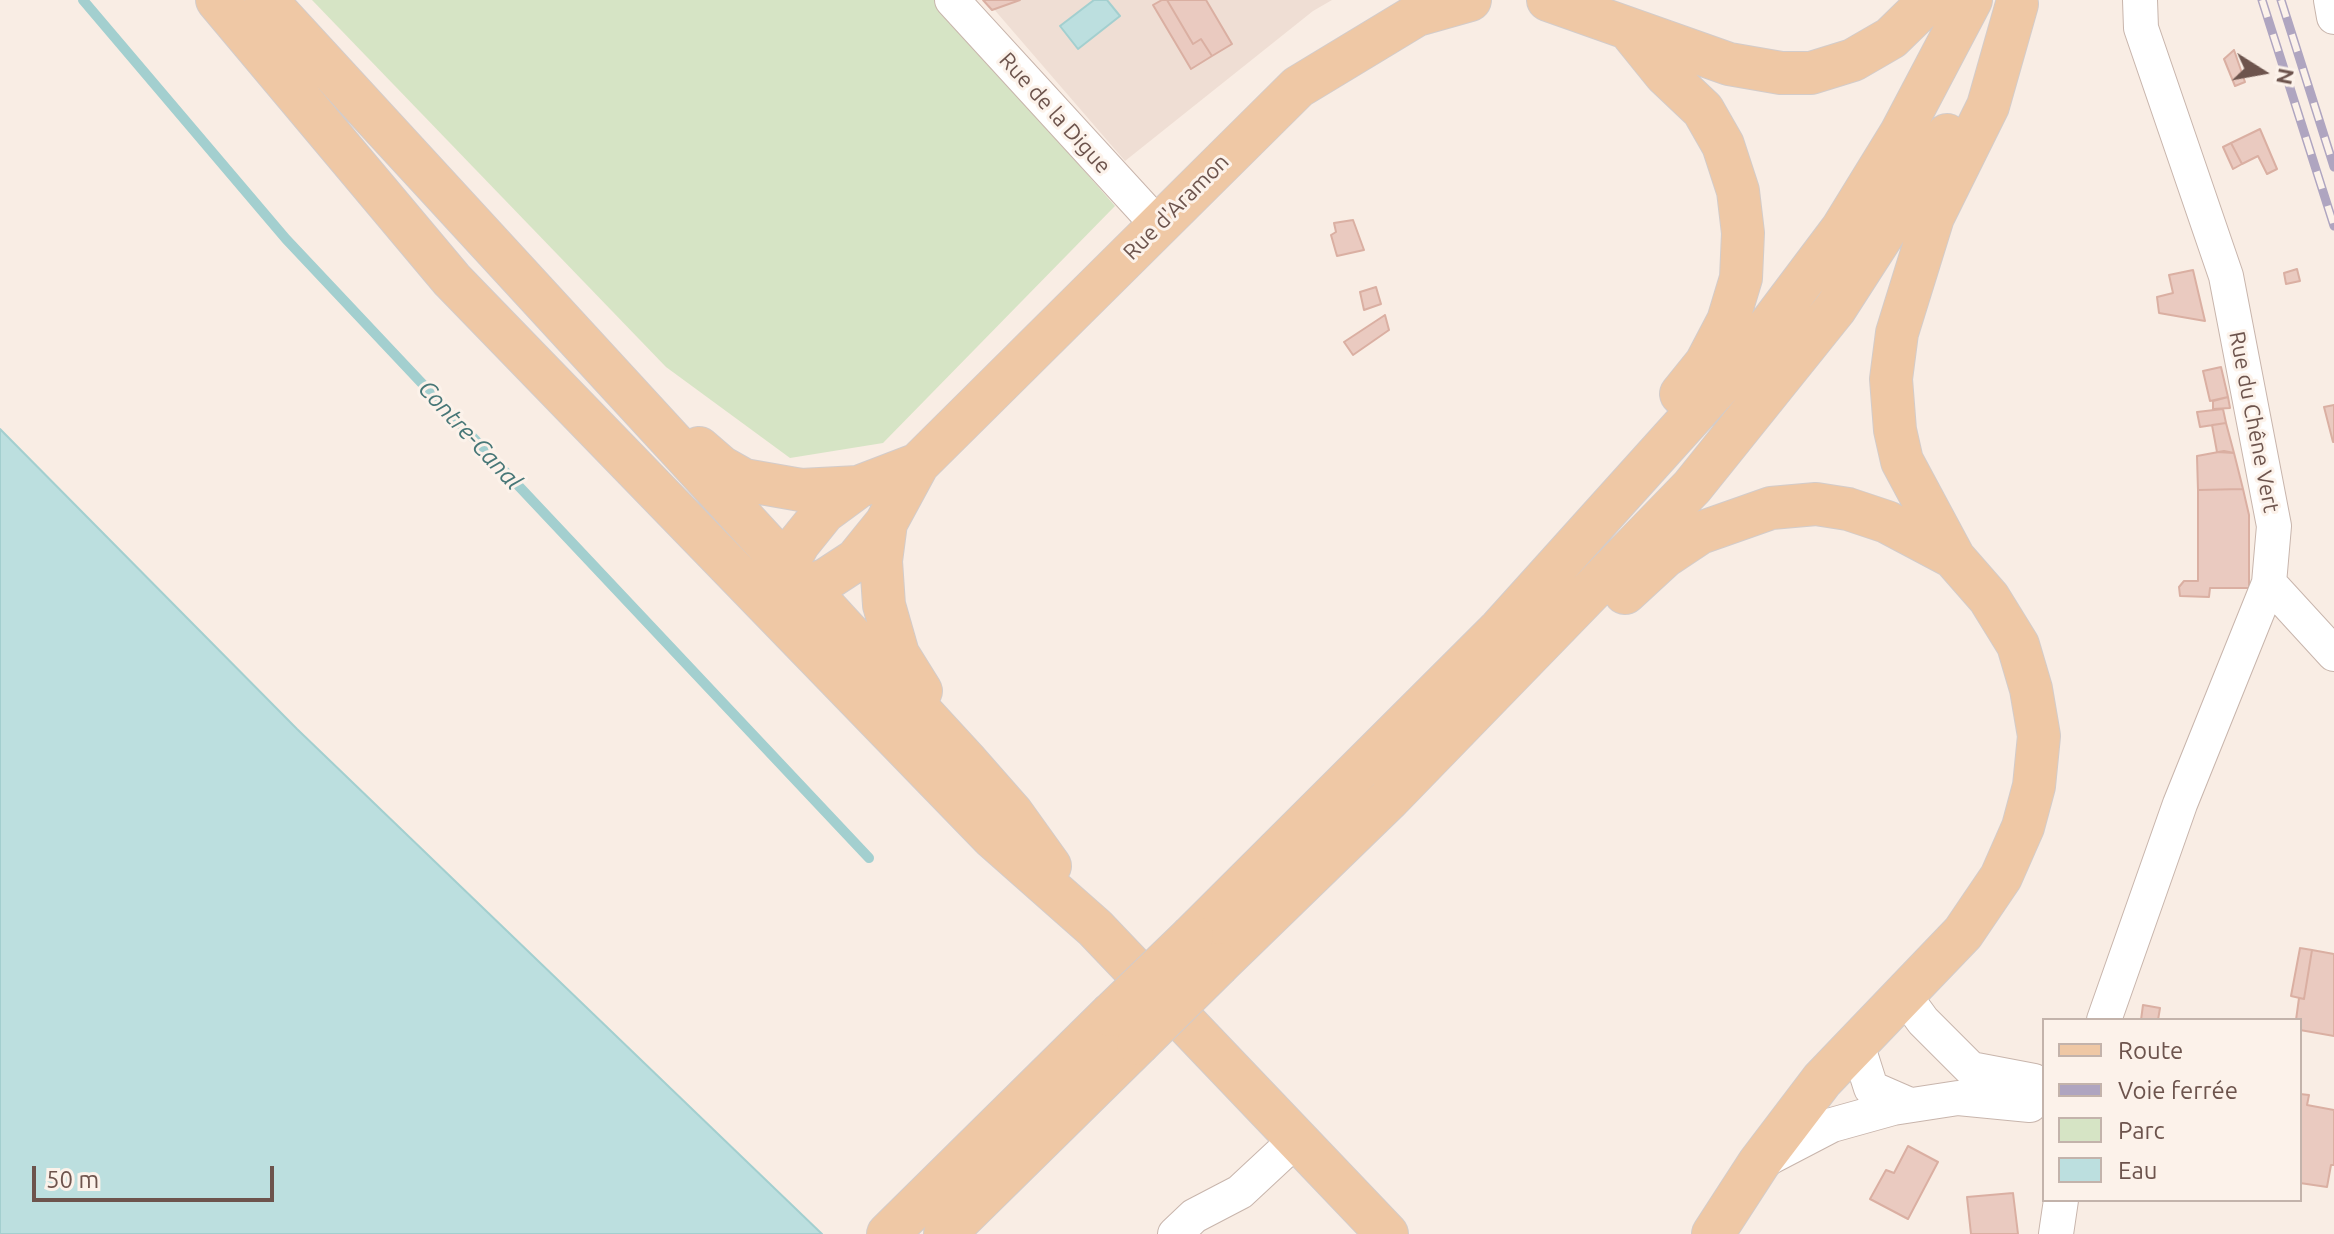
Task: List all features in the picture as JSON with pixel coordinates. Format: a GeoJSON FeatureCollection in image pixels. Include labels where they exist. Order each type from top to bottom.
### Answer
{"type":"FeatureCollection","features":[{"type":"Feature","properties":{"kind":"main road"},"geometry":{"type":"LineString","coordinates":[[217,0],[452,280],[764,605],[1002,825],[1095,928],[1387,1234]]}},
{"type":"Feature","properties":{"kind":"main road"},"geometry":{"type":"LineString","coordinates":[[266,0],[968,763],[1002,825]]}},
{"type":"Feature","properties":{"kind":"main road","name":"Rue d'Aramon"},"geometry":{"type":"LineString","coordinates":[[795,578],[827,579],[856,560],[886,523],[918,464],[1298,87],[1417,15],[1470,0]]}},
{"type":"Feature","properties":{"kind":"main road"},"geometry":{"type":"LineString","coordinates":[[1548,0],[1590,12],[1631,32],[1729,64],[1781,73],[1811,73],[1853,60],[1891,38],[1930,0]]}},
{"type":"Feature","properties":{"kind":"main road"},"geometry":{"type":"LineString","coordinates":[[1353,776],[1500,629],[1748,354],[1842,229],[1901,133],[1971,0]]}},
{"type":"Feature","properties":{"kind":"main road"},"geometry":{"type":"LineString","coordinates":[[1713,1234],[1759,1163],[1822,1080],[1963,933],[2001,877],[2023,827],[2034,786],[2039,736],[2031,689],[2018,645],[1989,598],[1954,558],[1902,461],[1895,430],[1891,379],[1897,333],[1933,217],[1988,106],[2018,2]]}},
{"type":"Feature","properties":{"kind":"main road"},"geometry":{"type":"LineString","coordinates":[[1389,799],[1692,487],[1816,333],[1935,157],[1977,85],[2018,2]]}},
{"type":"Feature","properties":{"kind":"main road"},"geometry":{"type":"LineString","coordinates":[[1206,950],[1678,399],[1706,363],[1728,321],[1741,278],[1743,233],[1738,191],[1723,145],[1703,110],[1665,74],[1631,32]]}},
{"type":"Feature","properties":{"kind":"main road","name":"Rue d'Aramon"},"geometry":{"type":"LineString","coordinates":[[597,357],[721,467],[744,480],[801,490],[858,487]]}},
{"type":"Feature","properties":{"kind":"main road","name":"Rue d'Aramon"},"geometry":{"type":"LineString","coordinates":[[764,605],[795,578],[799,543],[824,512],[858,487],[918,464]]}},
{"type":"Feature","properties":{"kind":"main road"},"geometry":{"type":"LineString","coordinates":[[888,1234],[1124,1030],[1206,950],[1389,799],[1567,646],[1664,557],[1700,533],[1771,508],[1816,504],[1848,509],[1887,522],[1954,558]]}},
{"type":"Feature","properties":{"kind":"main road","name":"Rue d'Aramon"},"geometry":{"type":"LineString","coordinates":[[886,523],[881,561],[884,605],[898,654],[968,763]]}},
{"type":"Feature","properties":{"kind":"main road"},"geometry":{"type":"LineString","coordinates":[[945,1234],[1124,1030]]}},
{"type":"Feature","properties":{"kind":"street","name":"Rue de la Digue"},"geometry":{"type":"LineString","coordinates":[[952,0],[1158,225]]}},
{"type":"Feature","properties":{"kind":"street"},"geometry":{"type":"LineString","coordinates":[[2331,0],[2334,17]]}},
{"type":"Feature","properties":{"kind":"street","name":"Rue du Chêne Vert"},"geometry":{"type":"LineString","coordinates":[[2105,1018],[2180,804],[2269,583],[2274,526],[2226,276],[2141,14]]}},
{"type":"Feature","properties":{"kind":"street"},"geometry":{"type":"LineString","coordinates":[[2269,583],[2334,654]]}},
{"type":"Feature","properties":{"kind":"street"},"geometry":{"type":"LineString","coordinates":[[1904,995],[1923,1021],[1971,1069],[2038,1095]]}},
{"type":"Feature","properties":{"kind":"street"},"geometry":{"type":"LineString","coordinates":[[1857,1044],[1871,1088],[1910,1105]]}},
{"type":"Feature","properties":{"kind":"street"},"geometry":{"type":"LineString","coordinates":[[1759,1163],[1832,1125],[1910,1105],[1958,1098],[2038,1095]]}},
{"type":"Feature","properties":{"kind":"street"},"geometry":{"type":"LineString","coordinates":[[1175,1234],[1194,1216],[1240,1192],[1298,1138]]}},
{"type":"Feature","properties":{"kind":"street"},"geometry":{"type":"LineString","coordinates":[[2056,1234],[2061,1202]]}},
{"type":"Feature","properties":{"kind":"shaded area"},"geometry":{"type":"Polygon","coordinates":[[[986,0],[1332,0],[1313,11],[1125,161],[986,0]]]}},
{"type":"Feature","properties":{"kind":"green space"},"geometry":{"type":"Polygon","coordinates":[[[312,0],[935,0],[1115,206],[883,443],[790,458],[666,367],[312,0]]]}},
{"type":"Feature","properties":{"kind":"water"},"geometry":{"type":"Polygon","coordinates":[[[1094,0],[1107,0],[1120,16],[1078,49],[1060,26],[1094,0]]]}},
{"type":"Feature","properties":{"kind":"water"},"geometry":{"type":"Polygon","coordinates":[[[0,429],[297,729],[822,1234],[0,1234],[0,429]]]}},
{"type":"Feature","properties":{"kind":"building"},"geometry":{"type":"Polygon","coordinates":[[[983,0],[1020,0],[992,10],[983,0]]]}},
{"type":"Feature","properties":{"kind":"building"},"geometry":{"type":"Polygon","coordinates":[[[1167,0],[1193,44],[1201,39],[1212,56],[1191,69],[1153,5],[1167,0]]]}},
{"type":"Feature","properties":{"kind":"building"},"geometry":{"type":"Polygon","coordinates":[[[1167,0],[1206,0],[1232,44],[1212,56],[1201,39],[1193,44],[1167,0]]]}},
{"type":"Feature","properties":{"kind":"building"},"geometry":{"type":"Polygon","coordinates":[[[2234,50],[2245,82],[2235,86],[2224,59],[2234,50]]]}},
{"type":"Feature","properties":{"kind":"building"},"geometry":{"type":"Polygon","coordinates":[[[2260,129],[2277,169],[2267,174],[2258,156],[2242,164],[2231,143],[2260,129]]]}},
{"type":"Feature","properties":{"kind":"building"},"geometry":{"type":"Polygon","coordinates":[[[2231,143],[2242,164],[2233,169],[2223,147],[2231,143]]]}},
{"type":"Feature","properties":{"kind":"building"},"geometry":{"type":"Polygon","coordinates":[[[1353,220],[1364,250],[1337,256],[1331,235],[1336,232],[1334,223],[1353,220]]]}},
{"type":"Feature","properties":{"kind":"building"},"geometry":{"type":"Polygon","coordinates":[[[2297,269],[2300,281],[2286,284],[2284,273],[2297,269]]]}},
{"type":"Feature","properties":{"kind":"building"},"geometry":{"type":"Polygon","coordinates":[[[2193,270],[2205,321],[2159,313],[2157,297],[2173,293],[2169,275],[2193,270]]]}},
{"type":"Feature","properties":{"kind":"building"},"geometry":{"type":"Polygon","coordinates":[[[1376,287],[1381,304],[1364,310],[1360,292],[1376,287]]]}},
{"type":"Feature","properties":{"kind":"building"},"geometry":{"type":"Polygon","coordinates":[[[1385,315],[1389,330],[1353,355],[1344,342],[1385,315]]]}},
{"type":"Feature","properties":{"kind":"building"},"geometry":{"type":"Polygon","coordinates":[[[2221,367],[2228,397],[2210,401],[2203,371],[2221,367]]]}},
{"type":"Feature","properties":{"kind":"building"},"geometry":{"type":"Polygon","coordinates":[[[2228,397],[2230,408],[2213,409],[2213,401],[2228,397]]]}},
{"type":"Feature","properties":{"kind":"building"},"geometry":{"type":"Polygon","coordinates":[[[2334,405],[2334,442],[2333,442],[2324,407],[2334,405]]]}},
{"type":"Feature","properties":{"kind":"building"},"geometry":{"type":"Polygon","coordinates":[[[2223,409],[2226,423],[2200,427],[2197,412],[2223,409]]]}},
{"type":"Feature","properties":{"kind":"building"},"geometry":{"type":"Polygon","coordinates":[[[2226,423],[2234,453],[2217,452],[2212,425],[2226,423]]]}},
{"type":"Feature","properties":{"kind":"building"},"geometry":{"type":"Polygon","coordinates":[[[2224,451],[2234,453],[2243,489],[2198,490],[2197,456],[2224,451]]]}},
{"type":"Feature","properties":{"kind":"building"},"geometry":{"type":"Polygon","coordinates":[[[2243,489],[2249,515],[2249,588],[2210,588],[2209,597],[2180,596],[2179,587],[2184,581],[2198,581],[2198,490],[2243,489]]]}},
{"type":"Feature","properties":{"kind":"building"},"geometry":{"type":"Polygon","coordinates":[[[2300,948],[2312,950],[2304,999],[2291,996],[2300,948]]]}},
{"type":"Feature","properties":{"kind":"building"},"geometry":{"type":"Polygon","coordinates":[[[2312,950],[2334,954],[2334,1036],[2302,1030],[2302,1018],[2296,1018],[2299,998],[2304,999],[2312,950]]]}},
{"type":"Feature","properties":{"kind":"building"},"geometry":{"type":"Polygon","coordinates":[[[2143,1005],[2160,1008],[2158,1018],[2141,1018],[2143,1005]]]}},
{"type":"Feature","properties":{"kind":"building"},"geometry":{"type":"Polygon","coordinates":[[[2302,1094],[2309,1095],[2307,1105],[2334,1110],[2334,1165],[2331,1165],[2327,1187],[2302,1183],[2302,1094]]]}},
{"type":"Feature","properties":{"kind":"building"},"geometry":{"type":"Polygon","coordinates":[[[1908,1146],[1938,1162],[1908,1219],[1870,1199],[1886,1170],[1894,1173],[1908,1146]]]}},
{"type":"Feature","properties":{"kind":"building"},"geometry":{"type":"Polygon","coordinates":[[[2013,1193],[2018,1234],[1971,1234],[1967,1197],[2013,1193]]]}},
{"type":"Feature","properties":{"kind":"waterway","name":"Contre-Canal"},"geometry":{"type":"LineString","coordinates":[[83,0],[286,239],[869,858]]}},
{"type":"Feature","properties":{"kind":"railway"},"geometry":{"type":"LineString","coordinates":[[2262,0],[2334,226]]}},
{"type":"Feature","properties":{"kind":"railway"},"geometry":{"type":"LineString","coordinates":[[2281,0],[2334,167]]}}]}
